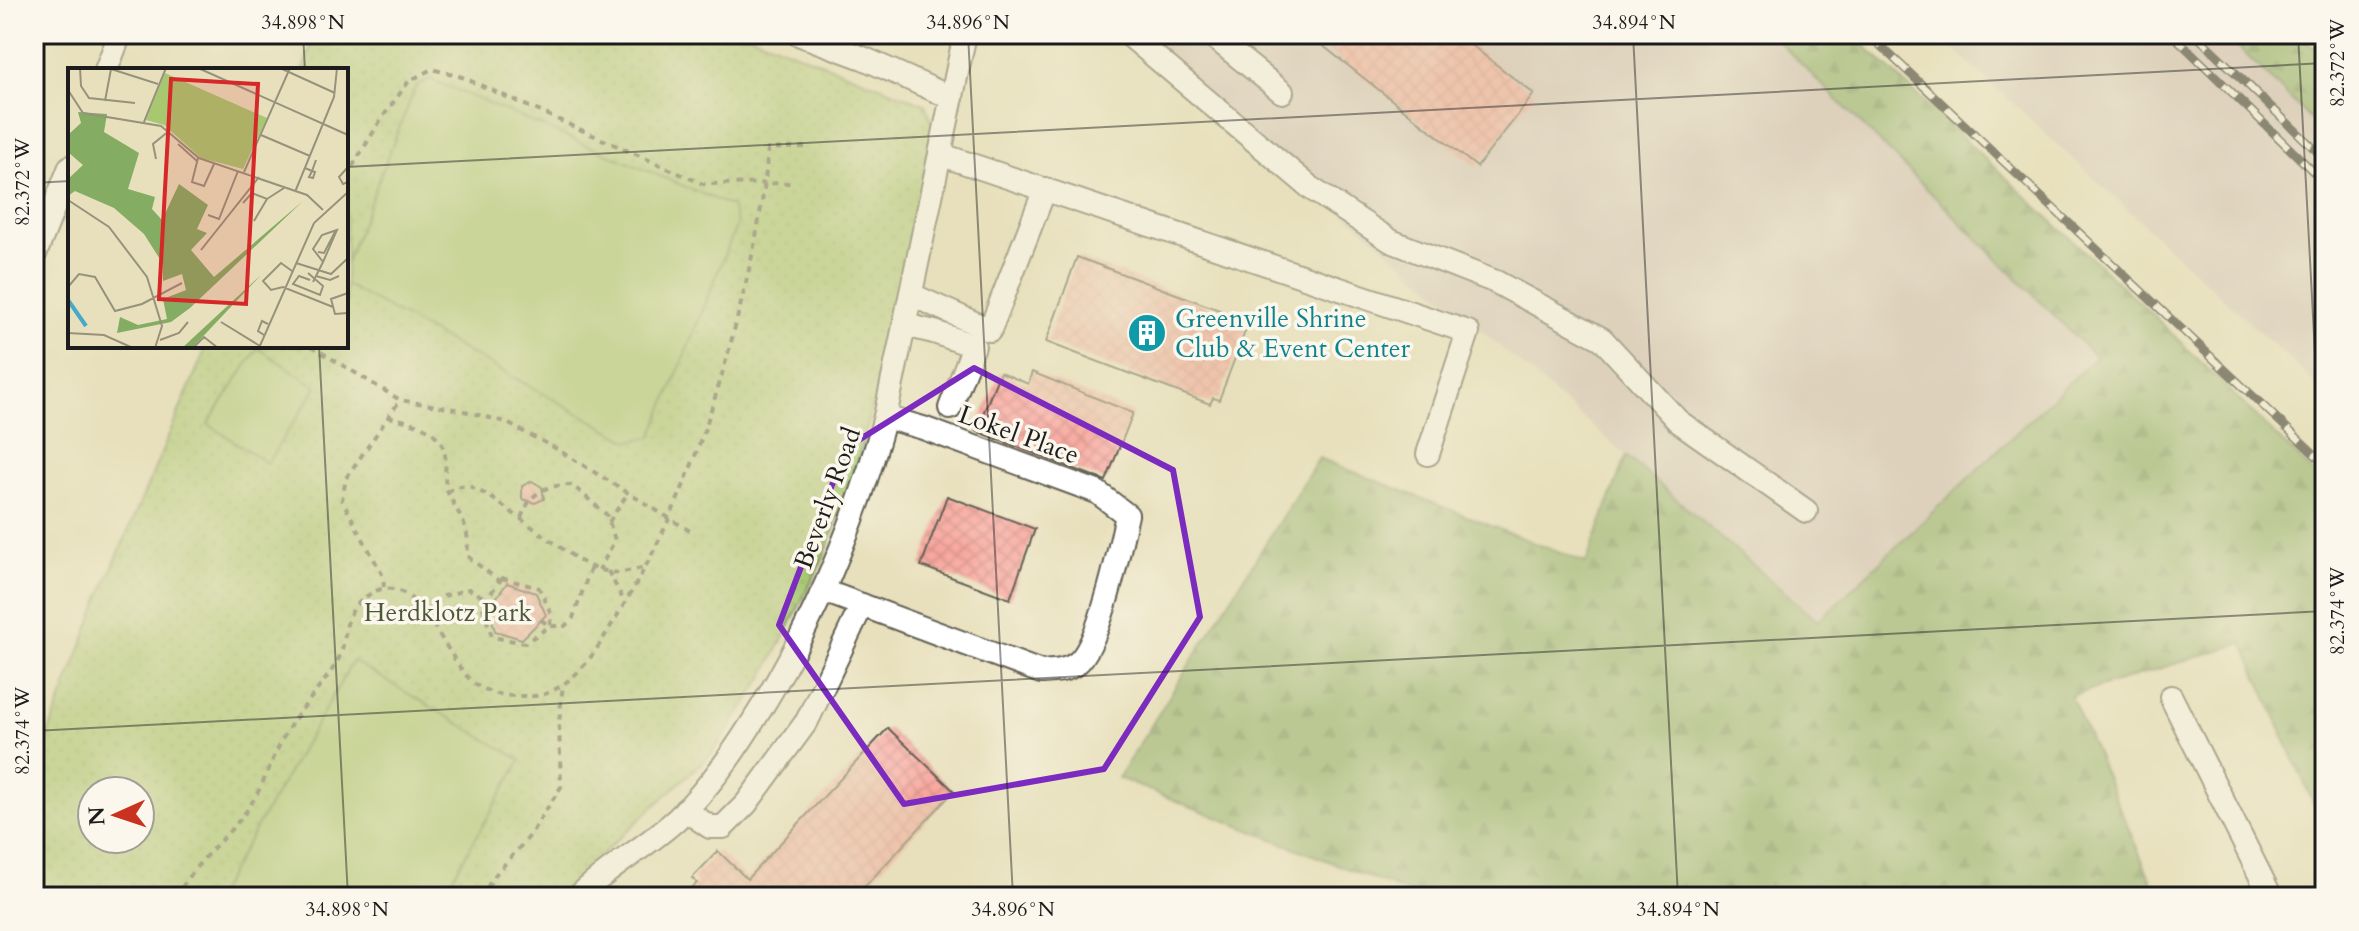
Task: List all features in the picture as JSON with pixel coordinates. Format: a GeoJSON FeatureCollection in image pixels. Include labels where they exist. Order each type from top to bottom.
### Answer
{"type":"FeatureCollection","features":[{"type":"Feature","properties":{"kind":"street"},"geometry":{"type":"LineString","coordinates":[[107,68],[120,34]]}},
{"type":"Feature","properties":{"kind":"street"},"geometry":{"type":"LineString","coordinates":[[798,34],[863,58],[952,98]]}},
{"type":"Feature","properties":{"kind":"street","name":"Beverly Road"},"geometry":{"type":"LineString","coordinates":[[578,897],[646,845],[685,810],[739,745],[824,591],[872,465],[885,417],[965,34]]}},
{"type":"Feature","properties":{"kind":"street"},"geometry":{"type":"LineString","coordinates":[[1128,34],[1312,189],[1391,241],[1496,282],[1602,339],[1678,421],[1806,511]]}},
{"type":"Feature","properties":{"kind":"street"},"geometry":{"type":"LineString","coordinates":[[1210,34],[1282,92]]}},
{"type":"Feature","properties":{"kind":"street"},"geometry":{"type":"LineString","coordinates":[[942,155],[1468,332],[1428,454]]}},
{"type":"Feature","properties":{"kind":"street"},"geometry":{"type":"LineString","coordinates":[[34,257],[68,172]]}},
{"type":"Feature","properties":{"kind":"street"},"geometry":{"type":"LineString","coordinates":[[912,295],[990,330],[1045,189]]}},
{"type":"Feature","properties":{"kind":"street"},"geometry":{"type":"LineString","coordinates":[[905,325],[974,346],[950,408]]}},
{"type":"Feature","properties":{"kind":"street","name":"Lokel Place"},"geometry":{"type":"LineString","coordinates":[[862,605],[1041,672],[1064,670],[1078,663],[1089,648],[1127,515],[1097,492],[885,417]]}},
{"type":"Feature","properties":{"kind":"street"},"geometry":{"type":"LineString","coordinates":[[685,810],[710,827],[723,827],[746,804],[807,721],[862,605],[824,591]]}},
{"type":"Feature","properties":{"kind":"street"},"geometry":{"type":"LineString","coordinates":[[2171,697],[2271,897]]}},
{"type":"Feature","properties":{"kind":"path"},"geometry":{"type":"LineString","coordinates":[[348,174],[409,81],[432,69],[462,77],[703,184],[795,183]]}},
{"type":"Feature","properties":{"kind":"path"},"geometry":{"type":"LineString","coordinates":[[175,897],[200,862],[231,833],[253,802],[290,725],[338,660],[347,618],[366,596],[384,588],[402,591],[425,612],[452,656],[476,685],[509,697],[543,696],[577,676],[646,567],[701,444],[726,363],[751,263],[766,183],[768,149],[805,147]]}},
{"type":"Feature","properties":{"kind":"path"},"geometry":{"type":"LineString","coordinates":[[314,348],[400,400],[460,410],[505,422],[555,448],[695,534]]}},
{"type":"Feature","properties":{"kind":"path"},"geometry":{"type":"LineString","coordinates":[[384,588],[383,576],[342,500],[346,478],[400,400]]}},
{"type":"Feature","properties":{"kind":"path"},"geometry":{"type":"LineString","coordinates":[[388,417],[424,427],[437,438],[444,450],[447,492],[463,516],[469,540],[467,556],[499,581]]}},
{"type":"Feature","properties":{"kind":"path"},"geometry":{"type":"LineString","coordinates":[[521,519],[528,500],[542,490],[572,485],[607,515],[615,540],[599,570]]}},
{"type":"Feature","properties":{"kind":"path"},"geometry":{"type":"LineString","coordinates":[[447,492],[459,486],[471,487],[591,567],[618,573],[646,567]]}},
{"type":"Feature","properties":{"kind":"path"},"geometry":{"type":"LineString","coordinates":[[609,522],[628,493]]}},
{"type":"Feature","properties":{"kind":"path"},"geometry":{"type":"LineString","coordinates":[[541,620],[550,626],[565,626],[573,618],[591,567]]}},
{"type":"Feature","properties":{"kind":"path"},"geometry":{"type":"LineString","coordinates":[[608,571],[625,603]]}},
{"type":"Feature","properties":{"kind":"path"},"geometry":{"type":"LineString","coordinates":[[502,578],[539,588],[551,613],[550,626],[525,643],[492,637],[482,605],[502,578]]}},
{"type":"Feature","properties":{"kind":"path"},"geometry":{"type":"LineString","coordinates":[[425,612],[444,596],[469,589],[487,599]]}},
{"type":"Feature","properties":{"kind":"path"},"geometry":{"type":"LineString","coordinates":[[481,897],[495,875],[528,838],[561,787],[559,723],[563,684]]}},
{"type":"Feature","properties":{"kind":"highlighted area"},"geometry":{"type":"Polygon","coordinates":[[[974,368],[1173,470],[1200,617],[1104,769],[904,804],[779,625],[846,448],[974,368]]]}},
{"type":"Feature","properties":{"kind":"shaded area"},"geometry":{"type":"Polygon","coordinates":[[[1137,34],[1771,34],[2097,357],[1818,621],[1137,34]]]}},
{"type":"Feature","properties":{"kind":"shaded area"},"geometry":{"type":"Polygon","coordinates":[[[1938,34],[2225,34],[2325,133],[2325,401],[2306,375],[1938,34]]]}},
{"type":"Feature","properties":{"kind":"green space","name":"Herdklotz Park"},"geometry":{"type":"Polygon","coordinates":[[[315,34],[748,34],[925,104],[935,129],[884,363],[856,469],[823,559],[764,676],[713,752],[589,866],[560,897],[34,897],[34,771],[105,585],[206,348],[348,348],[348,68],[304,68],[315,34]]]}},
{"type":"Feature","properties":{"kind":"green space"},"geometry":{"type":"Polygon","coordinates":[[[1771,34],[1852,34],[2153,315],[2325,484],[2325,830],[2243,643],[2071,696],[2157,894],[2131,897],[1419,897],[1118,778],[1319,458],[1586,563],[1626,456],[1818,621],[2096,357],[1771,34]]]}},
{"type":"Feature","properties":{"kind":"green space"},"geometry":{"type":"Polygon","coordinates":[[[2225,34],[2299,34],[2325,57],[2325,133],[2225,34]]]}},
{"type":"Feature","properties":{"kind":"green space"},"geometry":{"type":"Polygon","coordinates":[[[430,79],[731,206],[737,224],[652,437],[629,441],[348,286],[348,258],[416,86],[430,79]]]}},
{"type":"Feature","properties":{"kind":"green space"},"geometry":{"type":"Polygon","coordinates":[[[258,348],[317,387],[267,463],[208,424],[258,348]]]}},
{"type":"Feature","properties":{"kind":"green space"},"geometry":{"type":"Polygon","coordinates":[[[353,661],[521,760],[441,897],[216,897],[353,661]]]}},
{"type":"Feature","properties":{"kind":"building"},"geometry":{"type":"Polygon","coordinates":[[[1308,34],[1457,34],[1534,94],[1477,167],[1308,34]]]}},
{"type":"Feature","properties":{"kind":"building","name":"Greenville Shrine Club & Event Center"},"geometry":{"type":"Polygon","coordinates":[[[1077,257],[1249,321],[1219,400],[1213,398],[1210,404],[1046,342],[1077,257]]]}},
{"type":"Feature","properties":{"kind":"building"},"geometry":{"type":"Polygon","coordinates":[[[1000,372],[1028,384],[1032,372],[1133,413],[1106,481],[976,431],[1000,372]]]}},
{"type":"Feature","properties":{"kind":"building"},"geometry":{"type":"Polygon","coordinates":[[[532,481],[542,487],[544,499],[535,503],[522,499],[522,486],[532,481]]]}},
{"type":"Feature","properties":{"kind":"building"},"geometry":{"type":"Polygon","coordinates":[[[947,496],[1035,529],[1010,599],[921,566],[947,496]]]}},
{"type":"Feature","properties":{"kind":"building"},"geometry":{"type":"Polygon","coordinates":[[[507,583],[536,593],[546,615],[522,639],[495,631],[489,608],[507,583]]]}},
{"type":"Feature","properties":{"kind":"building"},"geometry":{"type":"Polygon","coordinates":[[[888,728],[954,791],[855,897],[683,897],[697,883],[692,878],[718,851],[747,879],[888,728]]]}},
{"type":"Feature","properties":{"kind":"railway"},"geometry":{"type":"LineString","coordinates":[[1868,34],[2325,464]]}},
{"type":"Feature","properties":{"kind":"railway"},"geometry":{"type":"LineString","coordinates":[[2172,34],[2325,183]]}},
{"type":"Feature","properties":{"kind":"railway"},"geometry":{"type":"LineString","coordinates":[[2195,34],[2325,159]]}},
{"type":"Feature","properties":{"kind":"place","name":"Greenville Shrine Club & Event Center"},"geometry":{"type":"Point","coordinates":[1147,333]}}]}
